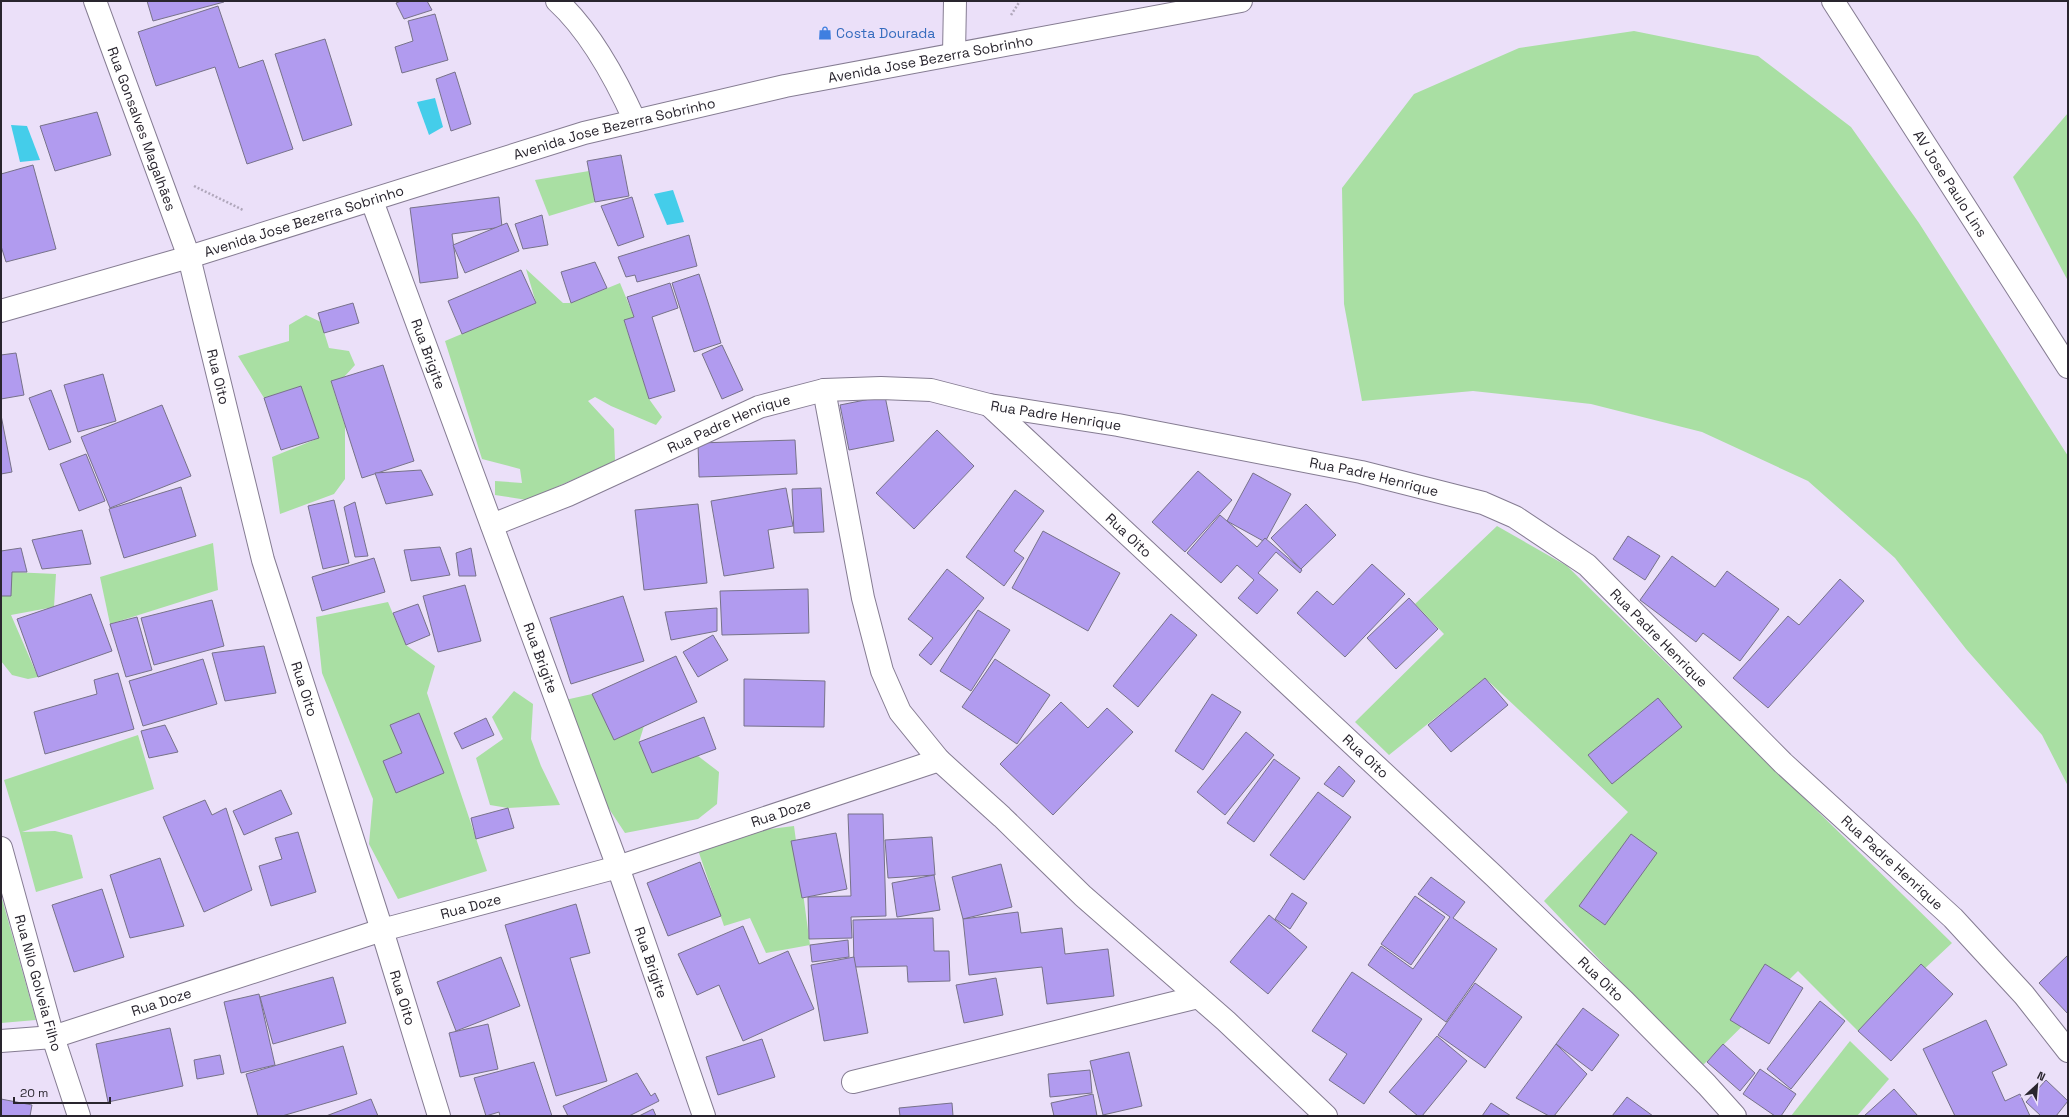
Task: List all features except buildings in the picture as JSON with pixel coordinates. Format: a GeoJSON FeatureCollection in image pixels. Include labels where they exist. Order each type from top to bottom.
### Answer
{"type":"FeatureCollection","features":[{"type":"Feature","properties":{"kind":"street","name":"Rua Gonsalves Magalhães"},"geometry":{"type":"LineString","coordinates":[[95,1],[189,257]]}},
{"type":"Feature","properties":{"kind":"street"},"geometry":{"type":"LineString","coordinates":[[557,1],[595,46],[619,86],[635,121]]}},
{"type":"Feature","properties":{"kind":"street"},"geometry":{"type":"LineString","coordinates":[[954,54],[955,1]]}},
{"type":"Feature","properties":{"kind":"street","name":"Avenida Jose Bezerra Sobrinho"},"geometry":{"type":"LineString","coordinates":[[1,312],[372,201],[584,133],[785,86],[1241,1]]}},
{"type":"Feature","properties":{"kind":"street","name":"AV Jose Paulo Lins"},"geometry":{"type":"LineString","coordinates":[[1833,1],[2068,367]]}},
{"type":"Feature","properties":{"kind":"street","name":"Rua Brigite"},"geometry":{"type":"LineString","coordinates":[[372,201],[618,867],[704,1116]]}},
{"type":"Feature","properties":{"kind":"street","name":"Rua Oito"},"geometry":{"type":"LineString","coordinates":[[189,257],[263,560],[382,930],[439,1116]]}},
{"type":"Feature","properties":{"kind":"street","name":"Rua Padre Henrique"},"geometry":{"type":"LineString","coordinates":[[492,525],[568,495],[759,407],[824,390],[880,388],[931,390],[989,405],[1118,425],[1361,472],[1483,503],[1515,517],[1587,565],[1783,764],[1953,918],[2024,995],[2068,1051]]}},
{"type":"Feature","properties":{"kind":"street"},"geometry":{"type":"LineString","coordinates":[[824,390],[863,598],[882,671],[900,712],[939,760],[1002,817],[1083,896],[1198,996],[1326,1116]]}},
{"type":"Feature","properties":{"kind":"street","name":"Rua Oito"},"geometry":{"type":"LineString","coordinates":[[989,405],[1500,882],[1625,1002],[1707,1084],[1735,1116]]}},
{"type":"Feature","properties":{"kind":"street","name":"Rua Doze"},"geometry":{"type":"LineString","coordinates":[[1,1040],[53,1037],[382,930],[618,867],[939,760]]}},
{"type":"Feature","properties":{"kind":"street","name":"Rua Nilo Golveia Filho"},"geometry":{"type":"LineString","coordinates":[[1,848],[53,1037],[79,1116]]}},
{"type":"Feature","properties":{"kind":"street"},"geometry":{"type":"LineString","coordinates":[[853,1082],[1198,996]]}},
{"type":"Feature","properties":{"kind":"path"},"geometry":{"type":"LineString","coordinates":[[157,169],[282,228]]}},
{"type":"Feature","properties":{"kind":"green space"},"geometry":{"type":"Polygon","coordinates":[[[1634,31],[1758,56],[1851,127],[1919,223],[2068,456],[2068,786],[2042,735],[1966,649],[1895,558],[1808,481],[1702,432],[1591,404],[1473,391],[1362,401],[1344,304],[1342,188],[1414,94],[1519,48],[1634,31]]]}},
{"type":"Feature","properties":{"kind":"green space"},"geometry":{"type":"Polygon","coordinates":[[[2068,113],[2068,281],[2013,177],[2068,113]]]}},
{"type":"Feature","properties":{"kind":"green space"},"geometry":{"type":"Polygon","coordinates":[[[589,171],[595,202],[549,216],[535,180],[589,171]]]}},
{"type":"Feature","properties":{"kind":"green space"},"geometry":{"type":"Polygon","coordinates":[[[526,269],[563,303],[571,303],[620,283],[634,317],[624,321],[649,399],[662,417],[656,425],[611,406],[595,397],[588,401],[614,429],[615,461],[527,500],[495,495],[495,481],[522,483],[520,469],[482,459],[445,341],[536,303],[526,269]]]}},
{"type":"Feature","properties":{"kind":"green space"},"geometry":{"type":"Polygon","coordinates":[[[306,315],[321,322],[329,348],[349,351],[355,365],[344,377],[331,382],[345,426],[345,479],[334,494],[280,514],[272,457],[319,438],[301,386],[264,398],[238,356],[289,341],[289,325],[306,315]]]}},
{"type":"Feature","properties":{"kind":"green space"},"geometry":{"type":"Polygon","coordinates":[[[1497,526],[1567,566],[1952,943],[1858,1031],[1798,971],[1701,1067],[1544,901],[1628,812],[1485,678],[1389,755],[1355,722],[1444,634],[1415,604],[1497,526]]]}},
{"type":"Feature","properties":{"kind":"green space"},"geometry":{"type":"Polygon","coordinates":[[[213,543],[218,590],[110,624],[100,577],[213,543]]]}},
{"type":"Feature","properties":{"kind":"green space"},"geometry":{"type":"Polygon","coordinates":[[[12,572],[56,574],[54,607],[11,615],[38,677],[28,679],[12,675],[1,661],[1,592],[12,572]]]}},
{"type":"Feature","properties":{"kind":"green space"},"geometry":{"type":"Polygon","coordinates":[[[388,602],[406,645],[435,666],[427,693],[487,871],[398,899],[369,844],[373,799],[322,673],[316,617],[388,602]]]}},
{"type":"Feature","properties":{"kind":"green space"},"geometry":{"type":"Polygon","coordinates":[[[514,691],[533,704],[531,739],[541,766],[560,805],[508,808],[490,805],[476,758],[503,739],[492,717],[514,691]]]}},
{"type":"Feature","properties":{"kind":"green space"},"geometry":{"type":"Polygon","coordinates":[[[592,694],[614,740],[644,726],[639,742],[652,773],[698,756],[719,772],[717,804],[698,819],[625,833],[592,783],[565,700],[592,694]]]}},
{"type":"Feature","properties":{"kind":"green space"},"geometry":{"type":"Polygon","coordinates":[[[138,735],[154,789],[22,832],[55,831],[72,835],[83,878],[36,892],[4,780],[138,735]]]}},
{"type":"Feature","properties":{"kind":"green space"},"geometry":{"type":"Polygon","coordinates":[[[794,826],[810,945],[766,953],[750,918],[724,926],[698,850],[761,830],[794,826]]]}},
{"type":"Feature","properties":{"kind":"green space"},"geometry":{"type":"Polygon","coordinates":[[[1,895],[36,1020],[1,1023],[1,895]]]}},
{"type":"Feature","properties":{"kind":"green space"},"geometry":{"type":"Polygon","coordinates":[[[1850,1041],[1889,1079],[1857,1116],[1791,1116],[1850,1041]]]}},
{"type":"Feature","properties":{"kind":"water"},"geometry":{"type":"Polygon","coordinates":[[[435,98],[443,127],[429,135],[417,102],[435,98]]]}},
{"type":"Feature","properties":{"kind":"water"},"geometry":{"type":"Polygon","coordinates":[[[11,125],[27,126],[40,160],[20,162],[11,125]]]}},
{"type":"Feature","properties":{"kind":"water"},"geometry":{"type":"Polygon","coordinates":[[[673,190],[684,222],[667,225],[654,194],[673,190]]]}},
{"type":"Feature","properties":{"kind":"place","name":"Costa Dourada"},"geometry":{"type":"Point","coordinates":[825,33]}}]}
